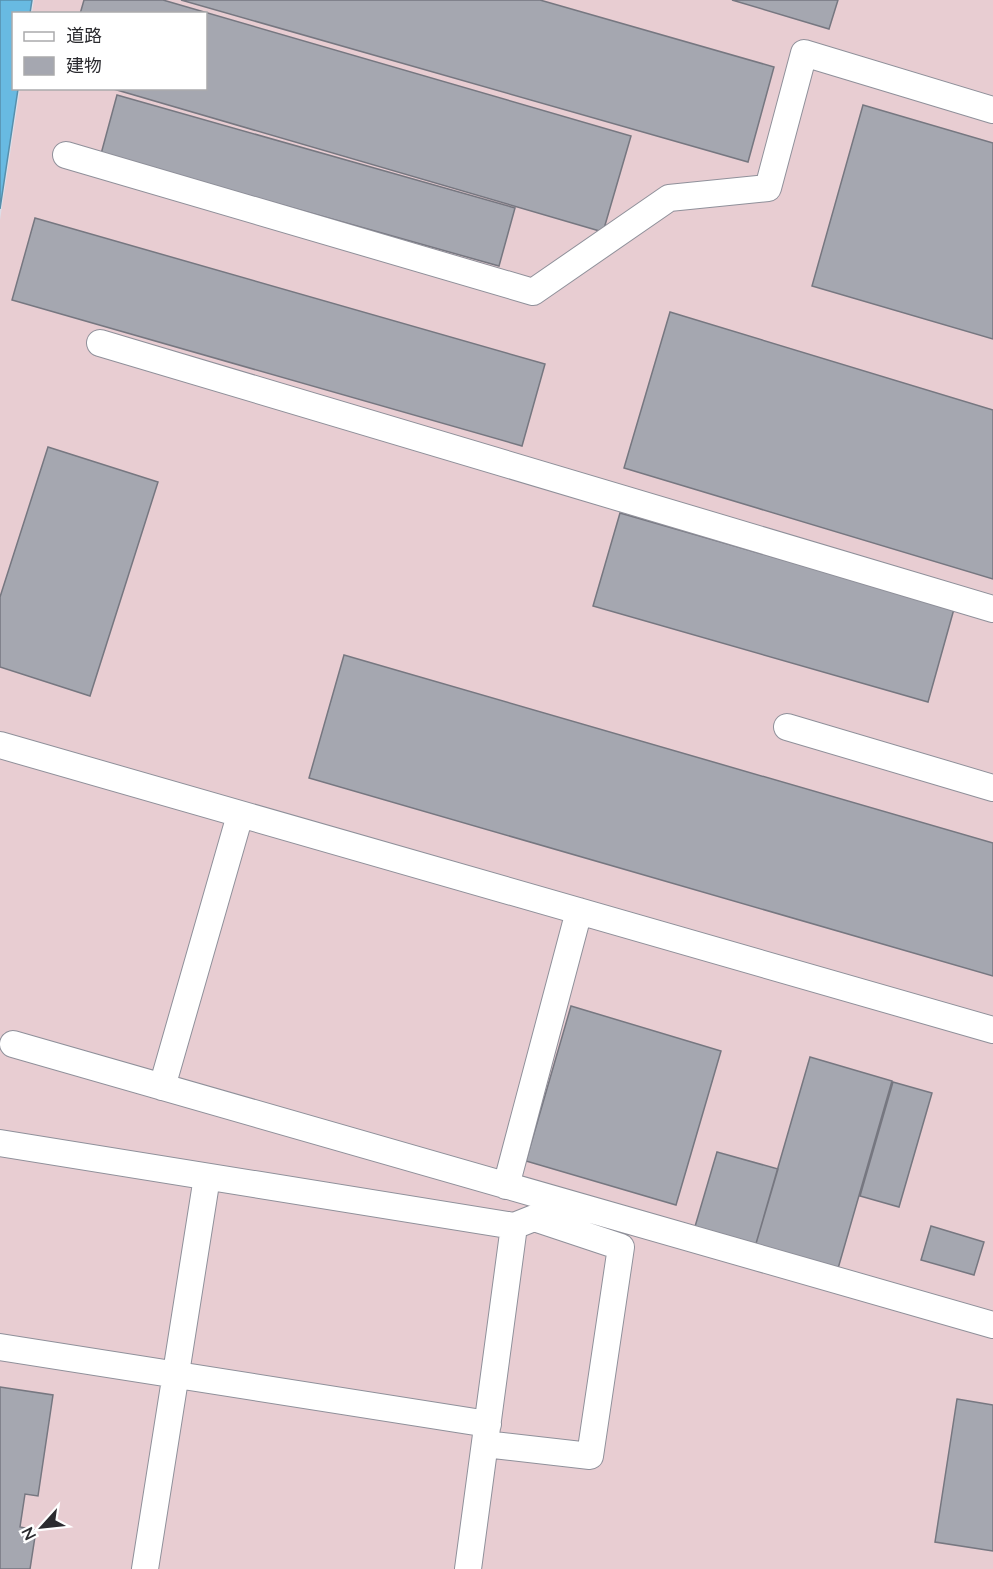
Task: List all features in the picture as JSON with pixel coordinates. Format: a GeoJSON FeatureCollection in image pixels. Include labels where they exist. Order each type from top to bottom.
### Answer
{"type":"FeatureCollection","features":[{"type":"Feature","properties":{"kind":"lane"},"geometry":{"type":"LineString","coordinates":[[66,156],[533,292],[669,198],[768,188],[804,53],[993,110]]}},
{"type":"Feature","properties":{"kind":"lane"},"geometry":{"type":"LineString","coordinates":[[100,343],[993,609]]}},
{"type":"Feature","properties":{"kind":"lane"},"geometry":{"type":"LineString","coordinates":[[787,727],[993,788]]}},
{"type":"Feature","properties":{"kind":"lane"},"geometry":{"type":"LineString","coordinates":[[0,745],[993,1030]]}},
{"type":"Feature","properties":{"kind":"lane"},"geometry":{"type":"LineString","coordinates":[[162,1087],[238,822]]}},
{"type":"Feature","properties":{"kind":"lane"},"geometry":{"type":"LineString","coordinates":[[506,1186],[579,911]]}},
{"type":"Feature","properties":{"kind":"lane"},"geometry":{"type":"LineString","coordinates":[[13,1044],[993,1325]]}},
{"type":"Feature","properties":{"kind":"lane"},"geometry":{"type":"LineString","coordinates":[[0,1143],[514,1226],[534,1218],[621,1247],[590,1456],[487,1434],[174,1375],[0,1347]]}},
{"type":"Feature","properties":{"kind":"lane"},"geometry":{"type":"LineString","coordinates":[[144,1569],[207,1177]]}},
{"type":"Feature","properties":{"kind":"lane"},"geometry":{"type":"LineString","coordinates":[[468,1569],[514,1226]]}},
{"type":"Feature","properties":{"kind":"shaded area"},"geometry":{"type":"Polygon","coordinates":[[[34,0],[993,0],[993,1569],[0,1569],[0,220],[20,90],[207,90],[207,12],[32,12],[34,0]]]}},
{"type":"Feature","properties":{"kind":"water"},"geometry":{"type":"Polygon","coordinates":[[[0,0],[32,0],[30,12],[12,12],[12,90],[18,90],[0,209],[0,0]]]}},
{"type":"Feature","properties":{"kind":"building"},"geometry":{"type":"Polygon","coordinates":[[[84,0],[163,0],[204,12],[81,12],[84,0]]]}},
{"type":"Feature","properties":{"kind":"building"},"geometry":{"type":"Polygon","coordinates":[[[181,0],[540,0],[774,67],[748,162],[181,0]]]}},
{"type":"Feature","properties":{"kind":"building"},"geometry":{"type":"Polygon","coordinates":[[[732,0],[838,0],[829,29],[732,0]]]}},
{"type":"Feature","properties":{"kind":"building"},"geometry":{"type":"Polygon","coordinates":[[[207,13],[631,136],[603,232],[117,90],[207,90],[207,13]]]}},
{"type":"Feature","properties":{"kind":"building"},"geometry":{"type":"Polygon","coordinates":[[[117,95],[515,208],[499,266],[101,154],[117,95]]]}},
{"type":"Feature","properties":{"kind":"building"},"geometry":{"type":"Polygon","coordinates":[[[863,105],[993,143],[993,339],[812,286],[863,105]]]}},
{"type":"Feature","properties":{"kind":"building"},"geometry":{"type":"Polygon","coordinates":[[[35,218],[545,364],[522,446],[12,300],[35,218]]]}},
{"type":"Feature","properties":{"kind":"building"},"geometry":{"type":"Polygon","coordinates":[[[670,312],[993,410],[993,579],[624,468],[670,312]]]}},
{"type":"Feature","properties":{"kind":"building"},"geometry":{"type":"Polygon","coordinates":[[[48,447],[158,482],[90,696],[0,667],[0,597],[48,447]]]}},
{"type":"Feature","properties":{"kind":"building"},"geometry":{"type":"Polygon","coordinates":[[[620,513],[954,609],[928,702],[593,606],[620,513]]]}},
{"type":"Feature","properties":{"kind":"building"},"geometry":{"type":"Polygon","coordinates":[[[344,655],[993,843],[993,976],[309,778],[344,655]]]}},
{"type":"Feature","properties":{"kind":"building"},"geometry":{"type":"Polygon","coordinates":[[[571,1006],[721,1051],[676,1205],[526,1161],[571,1006]]]}},
{"type":"Feature","properties":{"kind":"building"},"geometry":{"type":"Polygon","coordinates":[[[810,1057],[892,1081],[837,1272],[755,1247],[810,1057]]]}},
{"type":"Feature","properties":{"kind":"building"},"geometry":{"type":"Polygon","coordinates":[[[893,1082],[932,1093],[899,1207],[860,1196],[893,1082]]]}},
{"type":"Feature","properties":{"kind":"building"},"geometry":{"type":"Polygon","coordinates":[[[717,1152],[778,1169],[755,1247],[694,1230],[717,1152]]]}},
{"type":"Feature","properties":{"kind":"building"},"geometry":{"type":"Polygon","coordinates":[[[931,1226],[984,1242],[974,1275],[921,1260],[931,1226]]]}},
{"type":"Feature","properties":{"kind":"building"},"geometry":{"type":"Polygon","coordinates":[[[0,1387],[53,1395],[38,1496],[25,1494],[20,1527],[36,1530],[30,1569],[0,1569],[0,1387]]]}},
{"type":"Feature","properties":{"kind":"building"},"geometry":{"type":"Polygon","coordinates":[[[957,1399],[993,1405],[993,1551],[935,1542],[957,1399]]]}}]}
